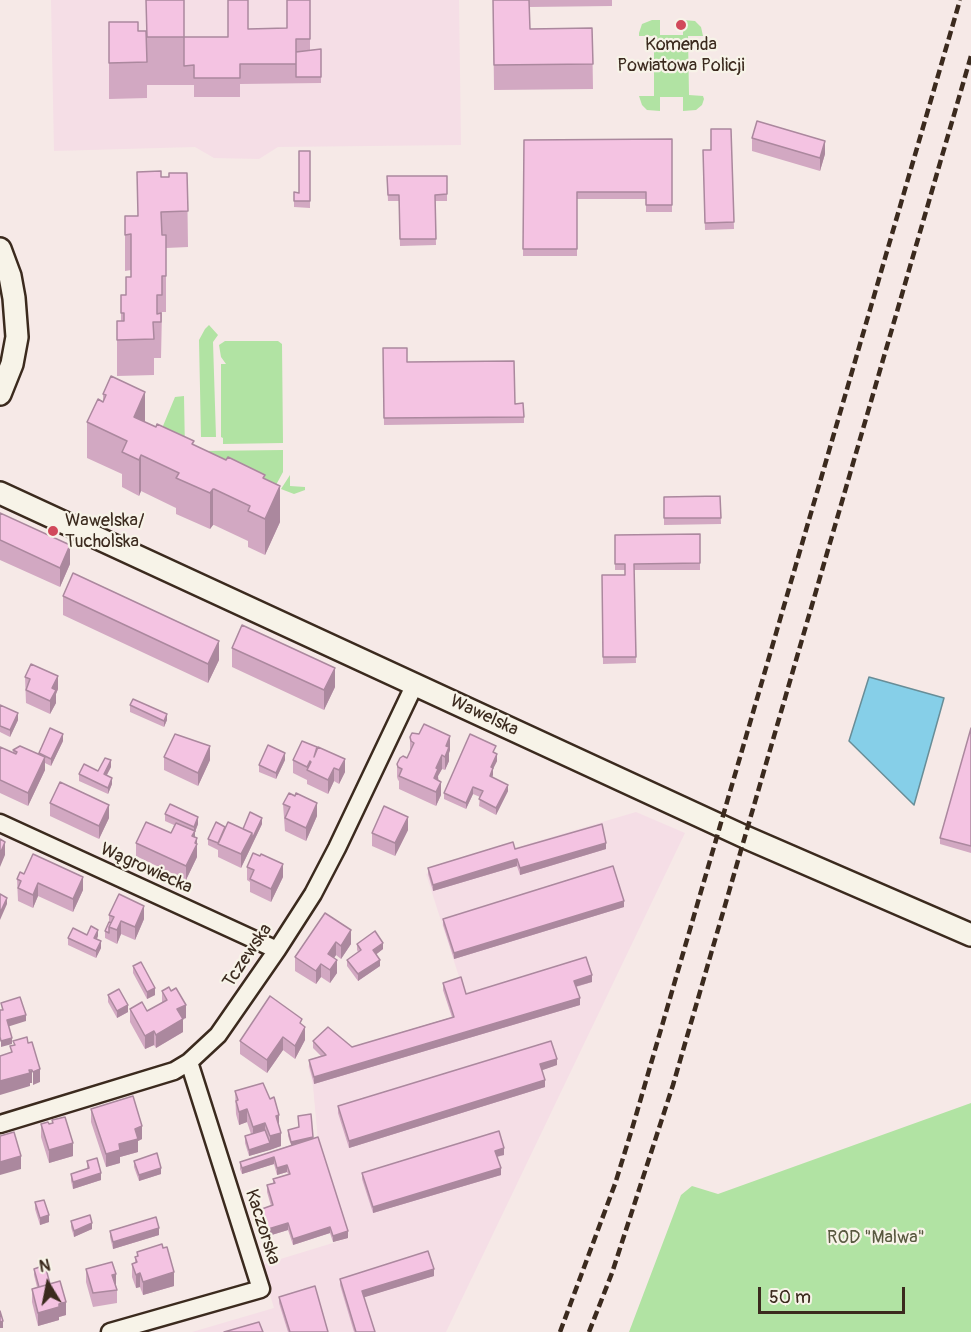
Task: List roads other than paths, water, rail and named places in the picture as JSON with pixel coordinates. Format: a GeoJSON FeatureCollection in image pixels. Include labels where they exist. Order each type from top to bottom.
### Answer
{"type":"FeatureCollection","features":[{"type":"Feature","properties":{"kind":"street"},"geometry":{"type":"LineString","coordinates":[[0,249],[10,276],[17,337],[12,364],[0,394]]}},
{"type":"Feature","properties":{"kind":"street","name":"Wawelska"},"geometry":{"type":"LineString","coordinates":[[0,493],[745,837],[971,935]]}},
{"type":"Feature","properties":{"kind":"street","name":"Tczewska"},"geometry":{"type":"LineString","coordinates":[[0,1124],[174,1071],[189,1062],[218,1035],[313,894],[415,684]]}},
{"type":"Feature","properties":{"kind":"street","name":"Wągrowiecka"},"geometry":{"type":"LineString","coordinates":[[0,823],[277,950]]}},
{"type":"Feature","properties":{"kind":"street","name":"Kaczorska"},"geometry":{"type":"LineString","coordinates":[[110,1332],[261,1289],[189,1062]]}},
{"type":"Feature","properties":{"kind":"water"},"geometry":{"type":"Polygon","coordinates":[[[869,677],[944,698],[914,805],[849,741],[869,677]]]}},
{"type":"Feature","properties":{"kind":"railway"},"geometry":{"type":"LineString","coordinates":[[560,1332],[615,1184],[632,1129],[960,0]]}},
{"type":"Feature","properties":{"kind":"railway"},"geometry":{"type":"LineString","coordinates":[[589,1332],[612,1273],[673,1085],[971,56]]}},
{"type":"Feature","properties":{"kind":"place","name":"Komenda Powiatowa Policji"},"geometry":{"type":"Point","coordinates":[681,25]}},
{"type":"Feature","properties":{"kind":"place","name":"Wawelska/ Tucholska"},"geometry":{"type":"Point","coordinates":[53,531]}},
{"type":"Feature","properties":{"kind":"park label","name":"ROD \"Malwa\""},"geometry":{"type":"Point","coordinates":[876,1238]}}]}
